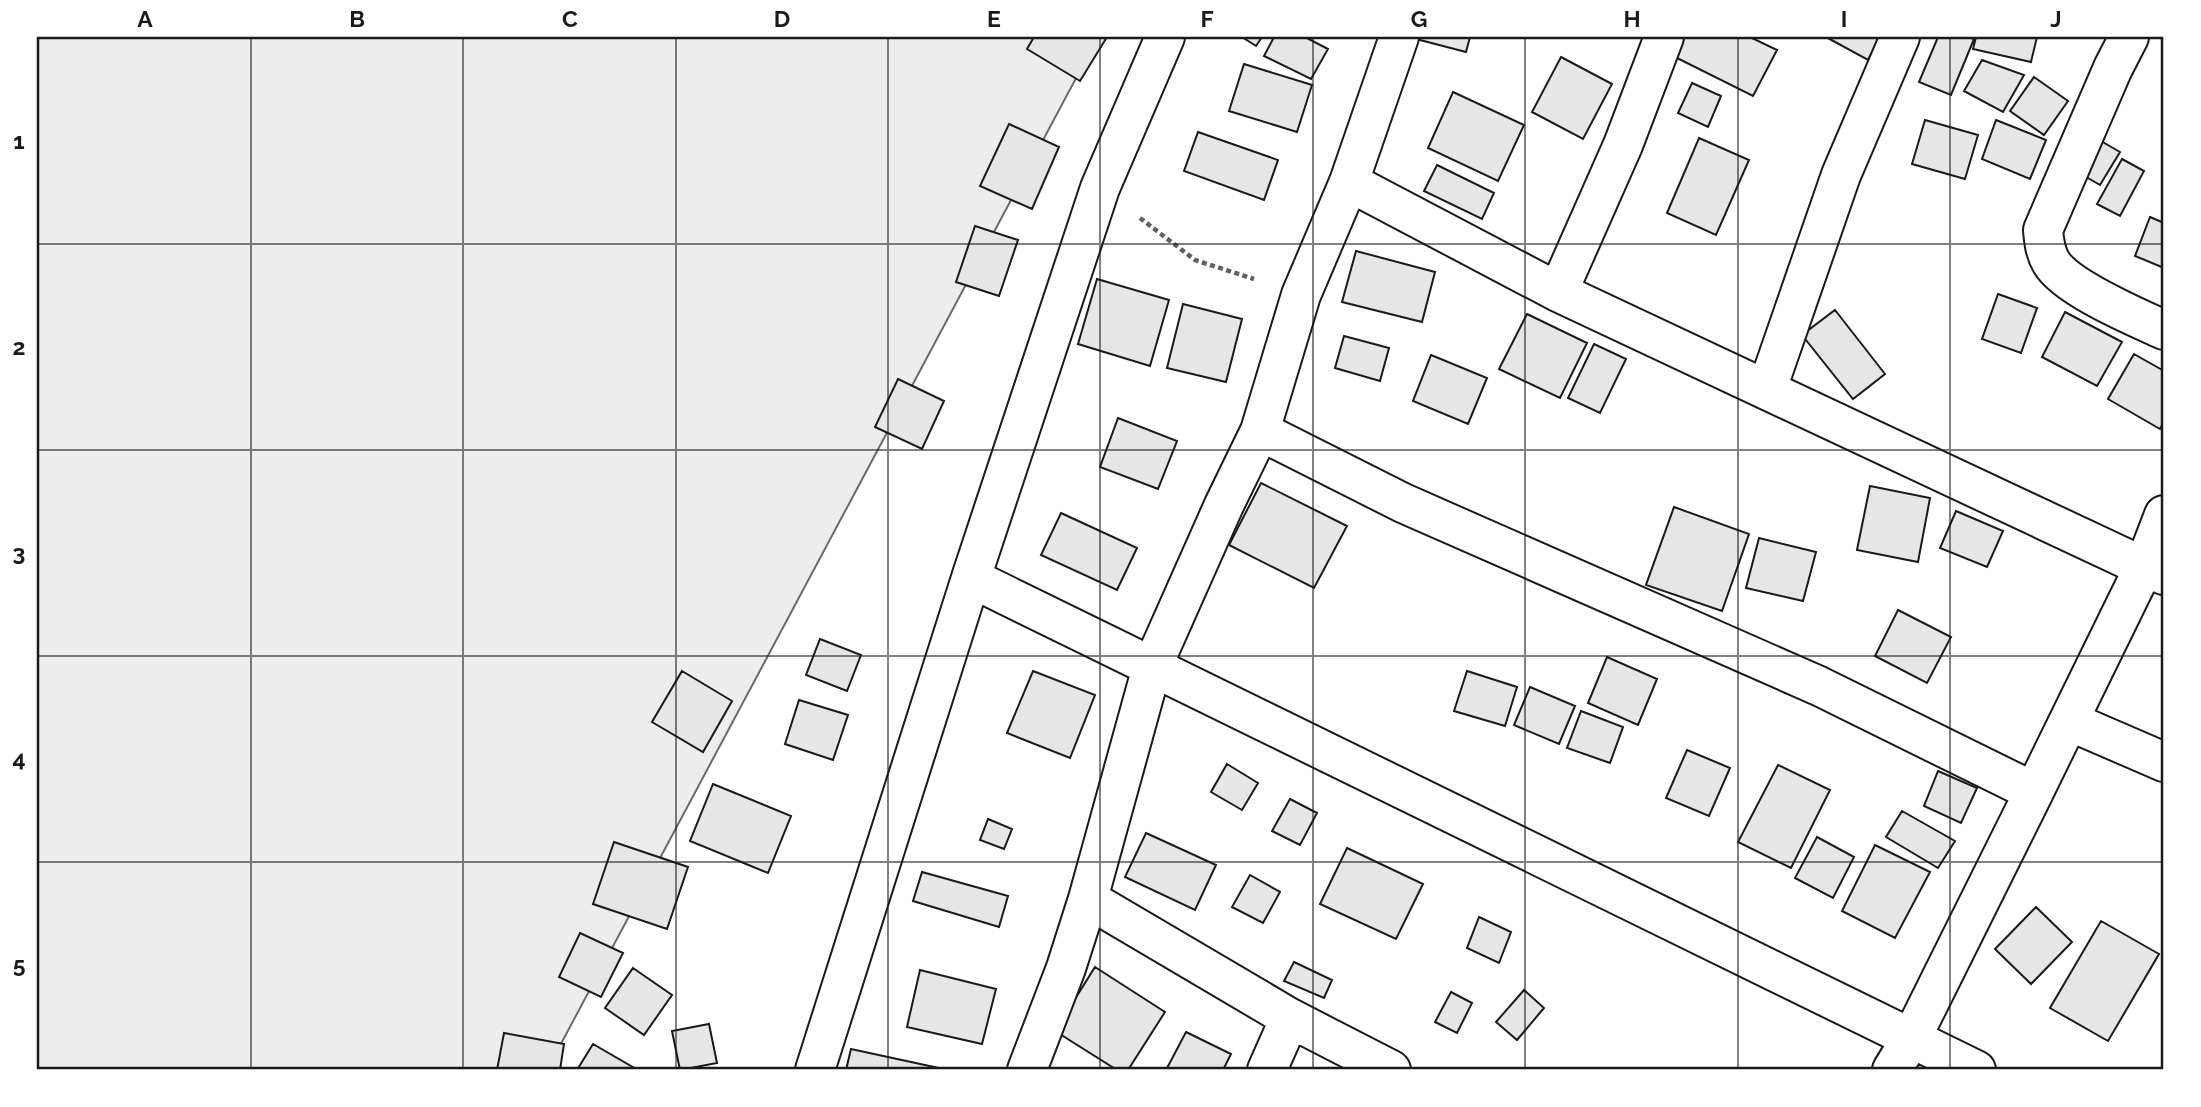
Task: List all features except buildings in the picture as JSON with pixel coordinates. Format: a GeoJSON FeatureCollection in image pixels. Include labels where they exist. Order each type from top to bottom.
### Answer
{"type":"FeatureCollection","features":[{"type":"Feature","properties":{"kind":"street"},"geometry":{"type":"LineString","coordinates":[[815,1070],[971,578],[1100,188],[1166,37]]}},
{"type":"Feature","properties":{"kind":"street"},"geometry":{"type":"LineString","coordinates":[[1027,1070],[1066,968],[1088,899],[1152,667],[1224,505],[1261,431],[1301,295],[1349,182],[1399,37]]}},
{"type":"Feature","properties":{"kind":"street"},"geometry":{"type":"LineString","coordinates":[[1558,292],[1623,145],[1664,37]]}},
{"type":"Feature","properties":{"kind":"street"},"geometry":{"type":"LineString","coordinates":[[1767,389],[1841,175],[1899,37]]}},
{"type":"Feature","properties":{"kind":"street"},"geometry":{"type":"LineString","coordinates":[[2129,37],[2042,230],[2050,261],[2060,274],[2112,305],[2164,330]]}},
{"type":"Feature","properties":{"kind":"street"},"geometry":{"type":"LineString","coordinates":[[1349,182],[1558,292],[2154,571]]}},
{"type":"Feature","properties":{"kind":"street"},"geometry":{"type":"LineString","coordinates":[[1261,431],[1403,503],[1819,686],[2034,792]]}},
{"type":"Feature","properties":{"kind":"street"},"geometry":{"type":"LineString","coordinates":[[1892,1070],[1912,1037],[2069,721],[2154,571],[2164,515]]}},
{"type":"Feature","properties":{"kind":"street"},"geometry":{"type":"LineString","coordinates":[[971,578],[1976,1070]]}},
{"type":"Feature","properties":{"kind":"street"},"geometry":{"type":"LineString","coordinates":[[2069,721],[2164,762]]}},
{"type":"Feature","properties":{"kind":"street"},"geometry":{"type":"LineString","coordinates":[[1088,899],[1290,1018],[1391,1070]]}},
{"type":"Feature","properties":{"kind":"street"},"geometry":{"type":"LineString","coordinates":[[1267,1070],[1290,1018]]}},
{"type":"Feature","properties":{"kind":"path"},"geometry":{"type":"LineString","coordinates":[[1100,188],[1195,260],[1301,295]]}},
{"type":"Feature","properties":{"kind":"shaded area"},"geometry":{"type":"Polygon","coordinates":[[[37,37],[1098,37],[547,1070],[37,1070],[37,37]]]}}]}
